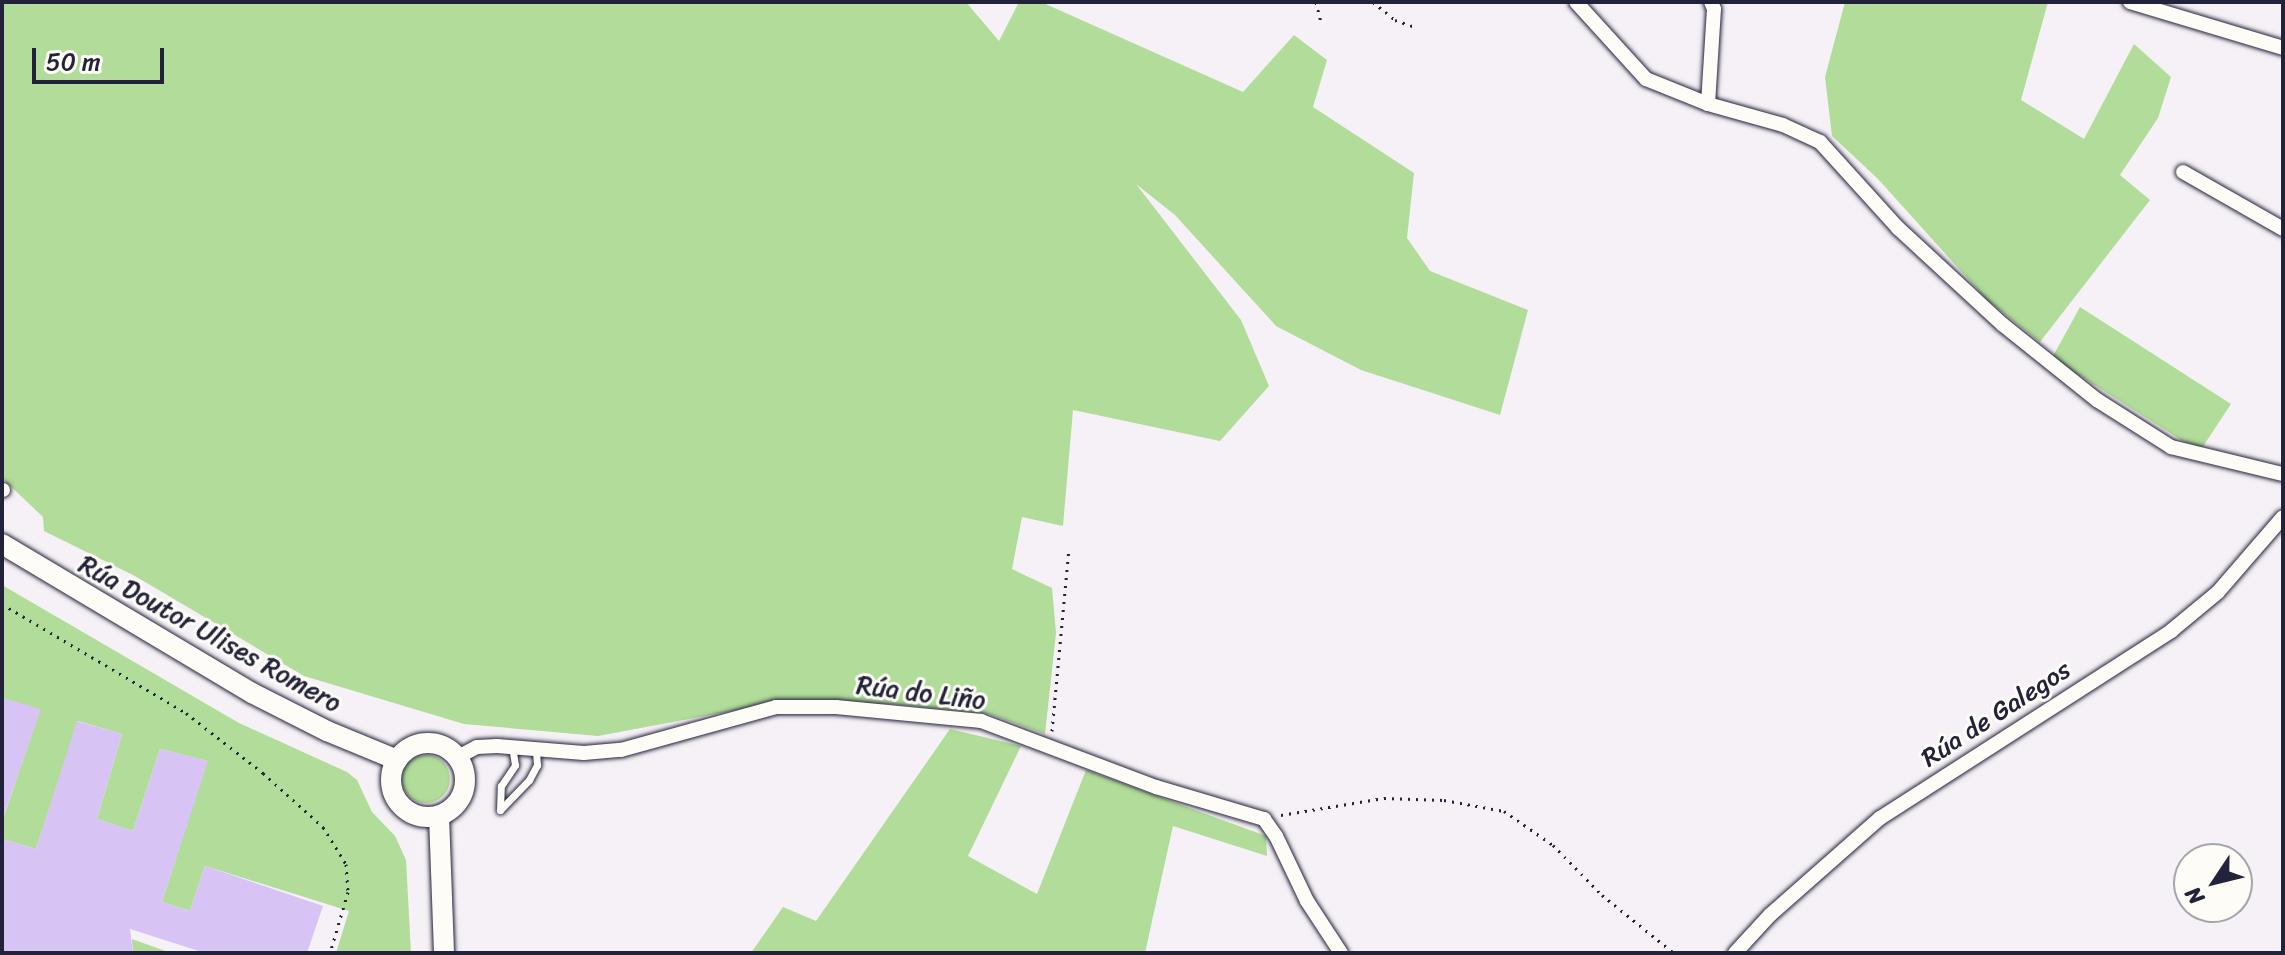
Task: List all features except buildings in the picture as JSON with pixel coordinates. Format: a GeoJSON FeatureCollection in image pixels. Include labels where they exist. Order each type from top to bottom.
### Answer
{"type":"FeatureCollection","features":[{"type":"Feature","properties":{"kind":"street"},"geometry":{"type":"LineString","coordinates":[[1576,2],[1646,79],[1708,104],[1783,125],[1820,142],[1921,249],[2002,324],[2097,400],[2171,447],[2283,474]]}},
{"type":"Feature","properties":{"kind":"street"},"geometry":{"type":"LineString","coordinates":[[1708,104],[1714,9],[1711,2]]}},
{"type":"Feature","properties":{"kind":"street"},"geometry":{"type":"LineString","coordinates":[[2130,2],[2283,48]]}},
{"type":"Feature","properties":{"kind":"street"},"geometry":{"type":"LineString","coordinates":[[2183,172],[2283,229]]}},
{"type":"Feature","properties":{"kind":"street","name":"Rúa de Galegos"},"geometry":{"type":"LineString","coordinates":[[1735,953],[1770,915],[1880,818],[2171,631],[2218,592],[2283,517]]}},
{"type":"Feature","properties":{"kind":"street","name":"Rúa Doutor Ulises Romero"},"geometry":{"type":"LineString","coordinates":[[2,544],[252,693],[327,731],[397,760]]}},
{"type":"Feature","properties":{"kind":"street","name":"Rúa do Liño"},"geometry":{"type":"LineString","coordinates":[[458,757],[477,747],[512,745],[584,753],[621,750],[776,707],[836,707],[981,721],[1156,787],[1264,819]]}},
{"type":"Feature","properties":{"kind":"street"},"geometry":{"type":"LineString","coordinates":[[421,743],[442,745],[458,757],[465,780],[464,792],[449,811],[439,816],[416,815],[398,802],[391,781],[397,760],[403,752],[421,743]]}},
{"type":"Feature","properties":{"kind":"street"},"geometry":{"type":"LineString","coordinates":[[439,816],[444,953]]}},
{"type":"Feature","properties":{"kind":"street"},"geometry":{"type":"LineString","coordinates":[[1264,819],[1276,836],[1307,901],[1341,953]]}},
{"type":"Feature","properties":{"kind":"lane"},"geometry":{"type":"LineString","coordinates":[[512,745],[515,765],[501,786],[500,810],[529,780],[537,765],[536,748]]}},
{"type":"Feature","properties":{"kind":"path"},"geometry":{"type":"LineString","coordinates":[[1316,2],[1321,22]]}},
{"type":"Feature","properties":{"kind":"path"},"geometry":{"type":"LineString","coordinates":[[1373,2],[1395,20],[1415,27]]}},
{"type":"Feature","properties":{"kind":"path"},"geometry":{"type":"LineString","coordinates":[[1047,746],[1054,727],[1069,548]]}},
{"type":"Feature","properties":{"kind":"path"},"geometry":{"type":"LineString","coordinates":[[2,604],[186,713],[263,773],[323,827],[346,864],[348,892],[330,953]]}},
{"type":"Feature","properties":{"kind":"path"},"geometry":{"type":"LineString","coordinates":[[1264,819],[1325,805],[1384,798],[1444,800],[1504,811],[1553,845],[1602,895],[1674,953]]}},
{"type":"Feature","properties":{"kind":"green space"},"geometry":{"type":"Polygon","coordinates":[[[2,2],[966,2],[999,41],[1019,2],[1041,2],[1243,92],[1294,35],[1327,60],[1313,107],[1414,173],[1407,238],[1430,271],[1528,310],[1500,415],[1361,370],[1276,326],[1175,215],[1136,184],[1241,320],[1269,386],[1220,441],[1073,410],[1063,526],[1022,517],[1012,569],[1052,588],[1056,633],[1045,734],[989,714],[893,704],[769,704],[598,736],[464,724],[304,676],[135,576],[44,531],[43,517],[2,478],[2,2]]]}},
{"type":"Feature","properties":{"kind":"green space"},"geometry":{"type":"Polygon","coordinates":[[[1845,2],[2048,2],[2021,100],[2084,139],[2134,44],[2171,77],[2158,118],[2120,175],[2150,200],[2040,342],[1987,300],[1878,179],[1832,136],[1825,77],[1845,2]]]}},
{"type":"Feature","properties":{"kind":"green space"},"geometry":{"type":"Polygon","coordinates":[[[2080,307],[2231,404],[2202,448],[2181,440],[2052,358],[2080,307]]]}},
{"type":"Feature","properties":{"kind":"green space"},"geometry":{"type":"Polygon","coordinates":[[[2,585],[239,723],[347,772],[357,780],[372,812],[395,836],[406,860],[411,953],[336,953],[349,911],[205,866],[190,911],[162,902],[207,761],[160,749],[133,831],[97,819],[122,734],[78,721],[36,849],[2,839],[2,822],[40,710],[2,698],[2,585]]]}},
{"type":"Feature","properties":{"kind":"green space"},"geometry":{"type":"Polygon","coordinates":[[[950,729],[1021,746],[968,856],[1037,894],[1086,770],[1266,836],[1267,856],[1173,826],[1145,953],[751,953],[783,907],[816,921],[950,729]]]}},
{"type":"Feature","properties":{"kind":"green space"},"geometry":{"type":"Polygon","coordinates":[[[426,755],[443,762],[450,779],[443,796],[426,803],[409,796],[402,779],[409,762],[426,755]]]}},
{"type":"Feature","properties":{"kind":"green space"},"geometry":{"type":"Polygon","coordinates":[[[132,939],[171,953],[133,953],[132,939]]]}}]}
